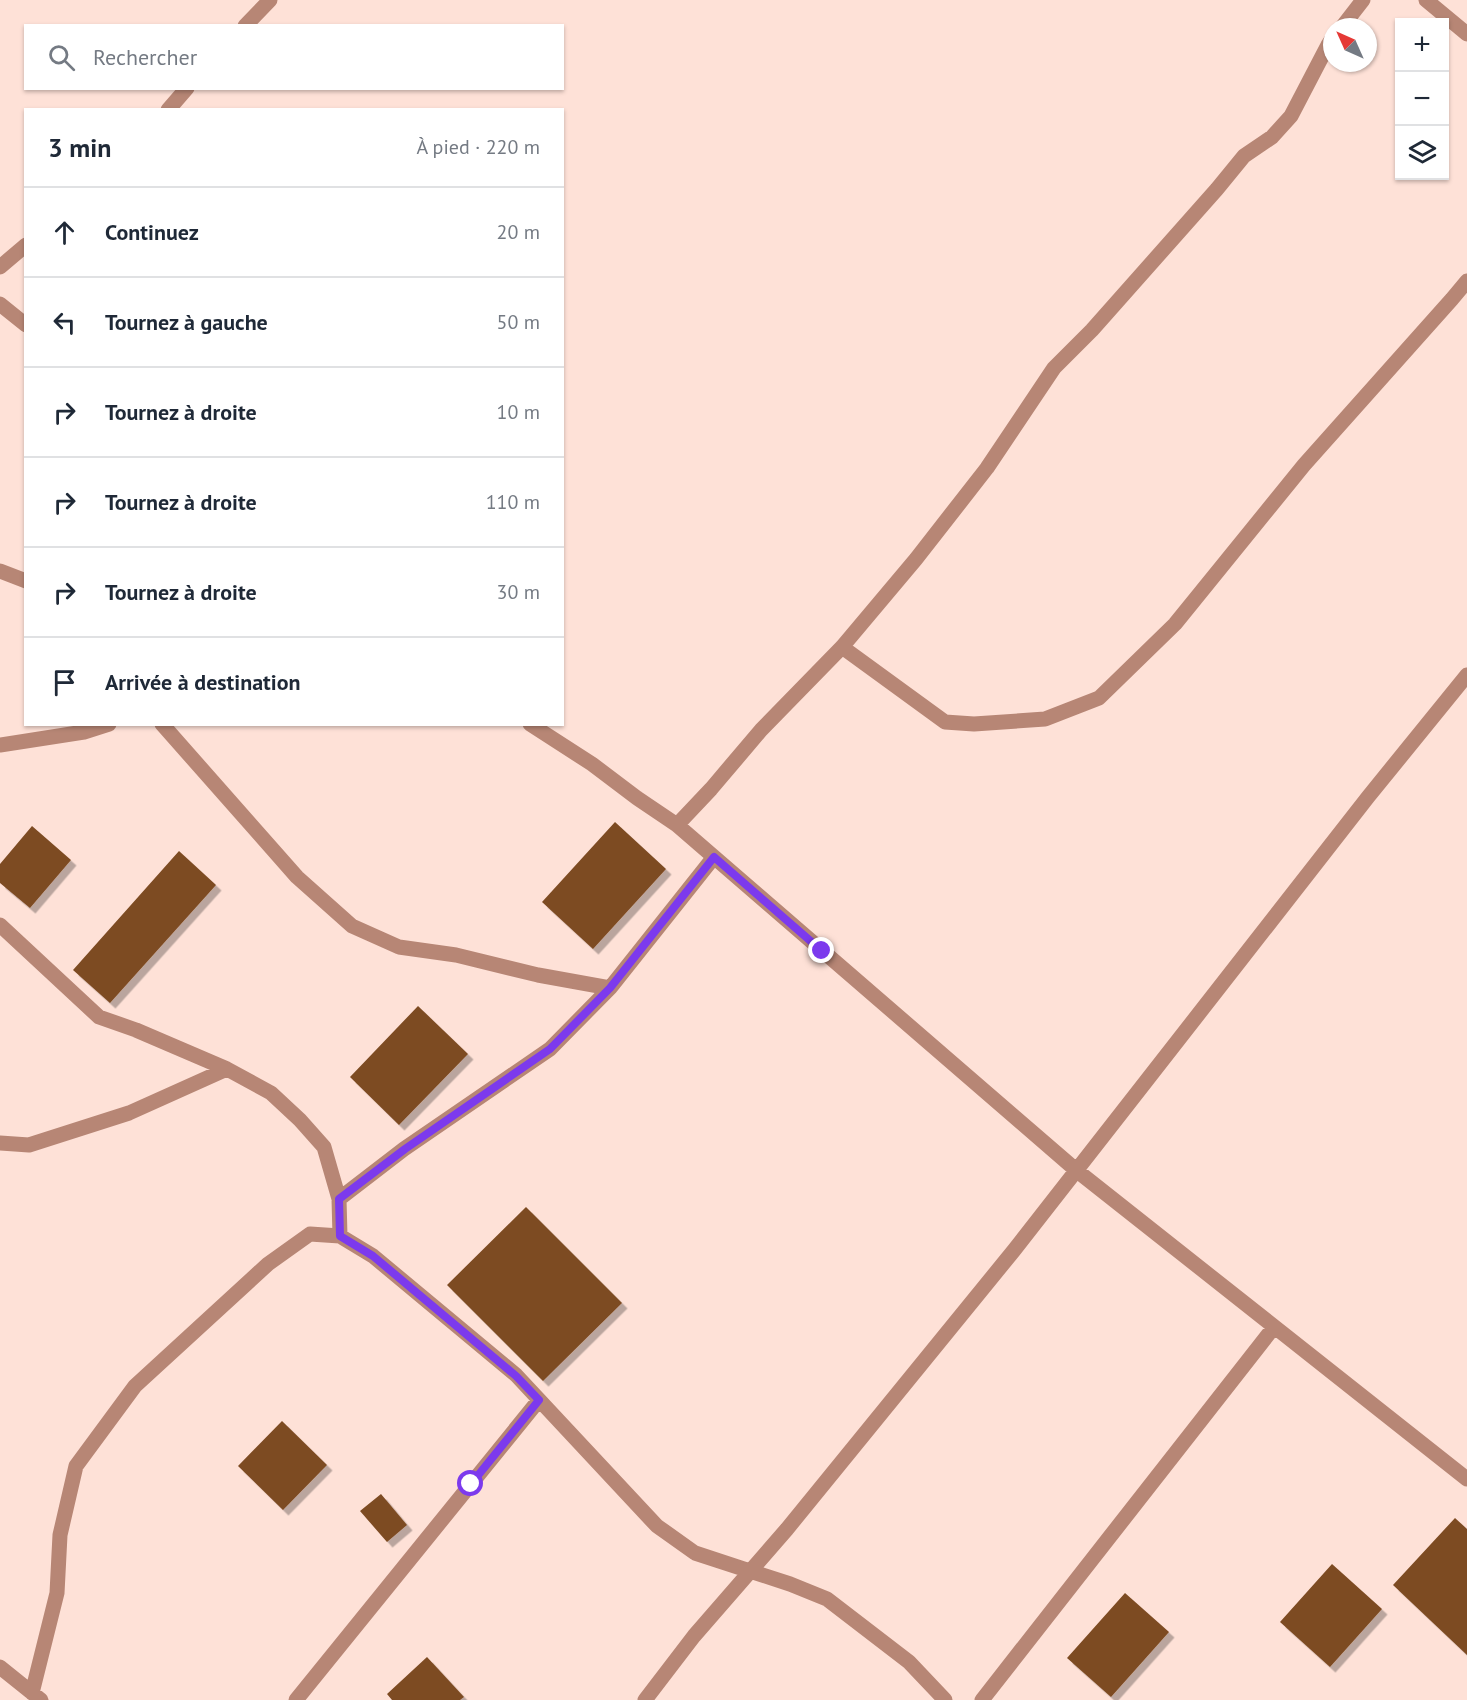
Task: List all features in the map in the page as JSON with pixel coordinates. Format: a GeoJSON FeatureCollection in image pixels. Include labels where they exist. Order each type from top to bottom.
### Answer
{"type":"FeatureCollection","features":[{"type":"Feature","properties":{"kind":"street"},"geometry":{"type":"LineString","coordinates":[[246,24],[270,0]]}},
{"type":"Feature","properties":{"kind":"street"},"geometry":{"type":"LineString","coordinates":[[1349,18],[1363,0]]}},
{"type":"Feature","properties":{"kind":"street"},"geometry":{"type":"LineString","coordinates":[[1426,0],[1467,34]]}},
{"type":"Feature","properties":{"kind":"street"},"geometry":{"type":"LineString","coordinates":[[677,825],[761,730],[842,646],[916,559],[987,468],[1054,368],[1092,330],[1244,156],[1272,137],[1291,116],[1323,55]]}},
{"type":"Feature","properties":{"kind":"street"},"geometry":{"type":"LineString","coordinates":[[170,108],[185,90]]}},
{"type":"Feature","properties":{"kind":"street"},"geometry":{"type":"LineString","coordinates":[[0,267],[24,247]]}},
{"type":"Feature","properties":{"kind":"street"},"geometry":{"type":"LineString","coordinates":[[842,646],[945,722],[974,724],[1045,719],[1099,698],[1175,624],[1304,465],[1467,281]]}},
{"type":"Feature","properties":{"kind":"street"},"geometry":{"type":"LineString","coordinates":[[0,303],[24,324]]}},
{"type":"Feature","properties":{"kind":"street"},"geometry":{"type":"LineString","coordinates":[[0,571],[24,580]]}},
{"type":"Feature","properties":{"kind":"street"},"geometry":{"type":"LineString","coordinates":[[645,1700],[694,1636],[787,1529],[1015,1249],[1361,806],[1467,675]]}},
{"type":"Feature","properties":{"kind":"street"},"geometry":{"type":"LineString","coordinates":[[0,745],[84,732],[102,726]]}},
{"type":"Feature","properties":{"kind":"street"},"geometry":{"type":"LineString","coordinates":[[164,726],[297,877],[352,926],[399,947],[456,955],[538,975],[610,988]]}},
{"type":"Feature","properties":{"kind":"street"},"geometry":{"type":"LineString","coordinates":[[533,726],[592,764],[677,825],[1076,1170],[1467,1479]]}},
{"type":"Feature","properties":{"kind":"street"},"geometry":{"type":"LineString","coordinates":[[339,1199],[405,1149],[550,1049],[610,988],[714,857]]}},
{"type":"Feature","properties":{"kind":"street"},"geometry":{"type":"LineString","coordinates":[[0,925],[99,1017],[136,1030],[227,1069],[271,1093],[324,1147],[339,1199],[340,1236]]}},
{"type":"Feature","properties":{"kind":"street"},"geometry":{"type":"LineString","coordinates":[[0,1143],[29,1145],[129,1113],[227,1069]]}},
{"type":"Feature","properties":{"kind":"street"},"geometry":{"type":"LineString","coordinates":[[0,1667],[36,1696],[57,1593],[60,1535],[76,1466],[135,1386],[268,1264],[310,1234],[340,1236],[373,1256],[516,1376],[657,1526],[695,1553],[790,1584],[827,1599],[909,1662],[945,1700]]}},
{"type":"Feature","properties":{"kind":"street"},"geometry":{"type":"LineString","coordinates":[[982,1700],[1274,1327]]}},
{"type":"Feature","properties":{"kind":"street"},"geometry":{"type":"LineString","coordinates":[[296,1700],[539,1400]]}},
{"type":"Feature","properties":{"kind":"building"},"geometry":{"type":"Polygon","coordinates":[[[615,822],[666,869],[593,949],[542,902],[615,822]]]}},
{"type":"Feature","properties":{"kind":"building"},"geometry":{"type":"Polygon","coordinates":[[[32,826],[71,860],[30,908],[0,883],[0,864],[32,826]]]}},
{"type":"Feature","properties":{"kind":"building"},"geometry":{"type":"Polygon","coordinates":[[[179,851],[216,885],[110,1003],[73,970],[179,851]]]}},
{"type":"Feature","properties":{"kind":"building"},"geometry":{"type":"Polygon","coordinates":[[[418,1006],[468,1054],[399,1125],[350,1077],[418,1006]]]}},
{"type":"Feature","properties":{"kind":"building"},"geometry":{"type":"Polygon","coordinates":[[[526,1207],[622,1303],[543,1381],[447,1285],[526,1207]]]}},
{"type":"Feature","properties":{"kind":"building"},"geometry":{"type":"Polygon","coordinates":[[[282,1421],[327,1465],[283,1510],[238,1466],[282,1421]]]}},
{"type":"Feature","properties":{"kind":"building"},"geometry":{"type":"Polygon","coordinates":[[[381,1494],[407,1525],[387,1542],[360,1511],[381,1494]]]}},
{"type":"Feature","properties":{"kind":"building"},"geometry":{"type":"Polygon","coordinates":[[[1455,1518],[1467,1529],[1467,1655],[1393,1585],[1455,1518]]]}},
{"type":"Feature","properties":{"kind":"building"},"geometry":{"type":"Polygon","coordinates":[[[1332,1564],[1382,1609],[1330,1667],[1280,1622],[1332,1564]]]}},
{"type":"Feature","properties":{"kind":"building"},"geometry":{"type":"Polygon","coordinates":[[[1125,1593],[1169,1632],[1111,1697],[1067,1658],[1125,1593]]]}},
{"type":"Feature","properties":{"kind":"building"},"geometry":{"type":"Polygon","coordinates":[[[427,1657],[464,1697],[460,1700],[392,1700],[387,1694],[427,1657]]]}},
{"type":"Feature","properties":{"kind":"route"},"geometry":{"type":"LineString","coordinates":[[471,1484],[539,1400],[516,1376],[373,1256],[340,1236],[339,1199],[405,1149],[550,1049],[610,988],[714,857],[822,951]]}}]}
